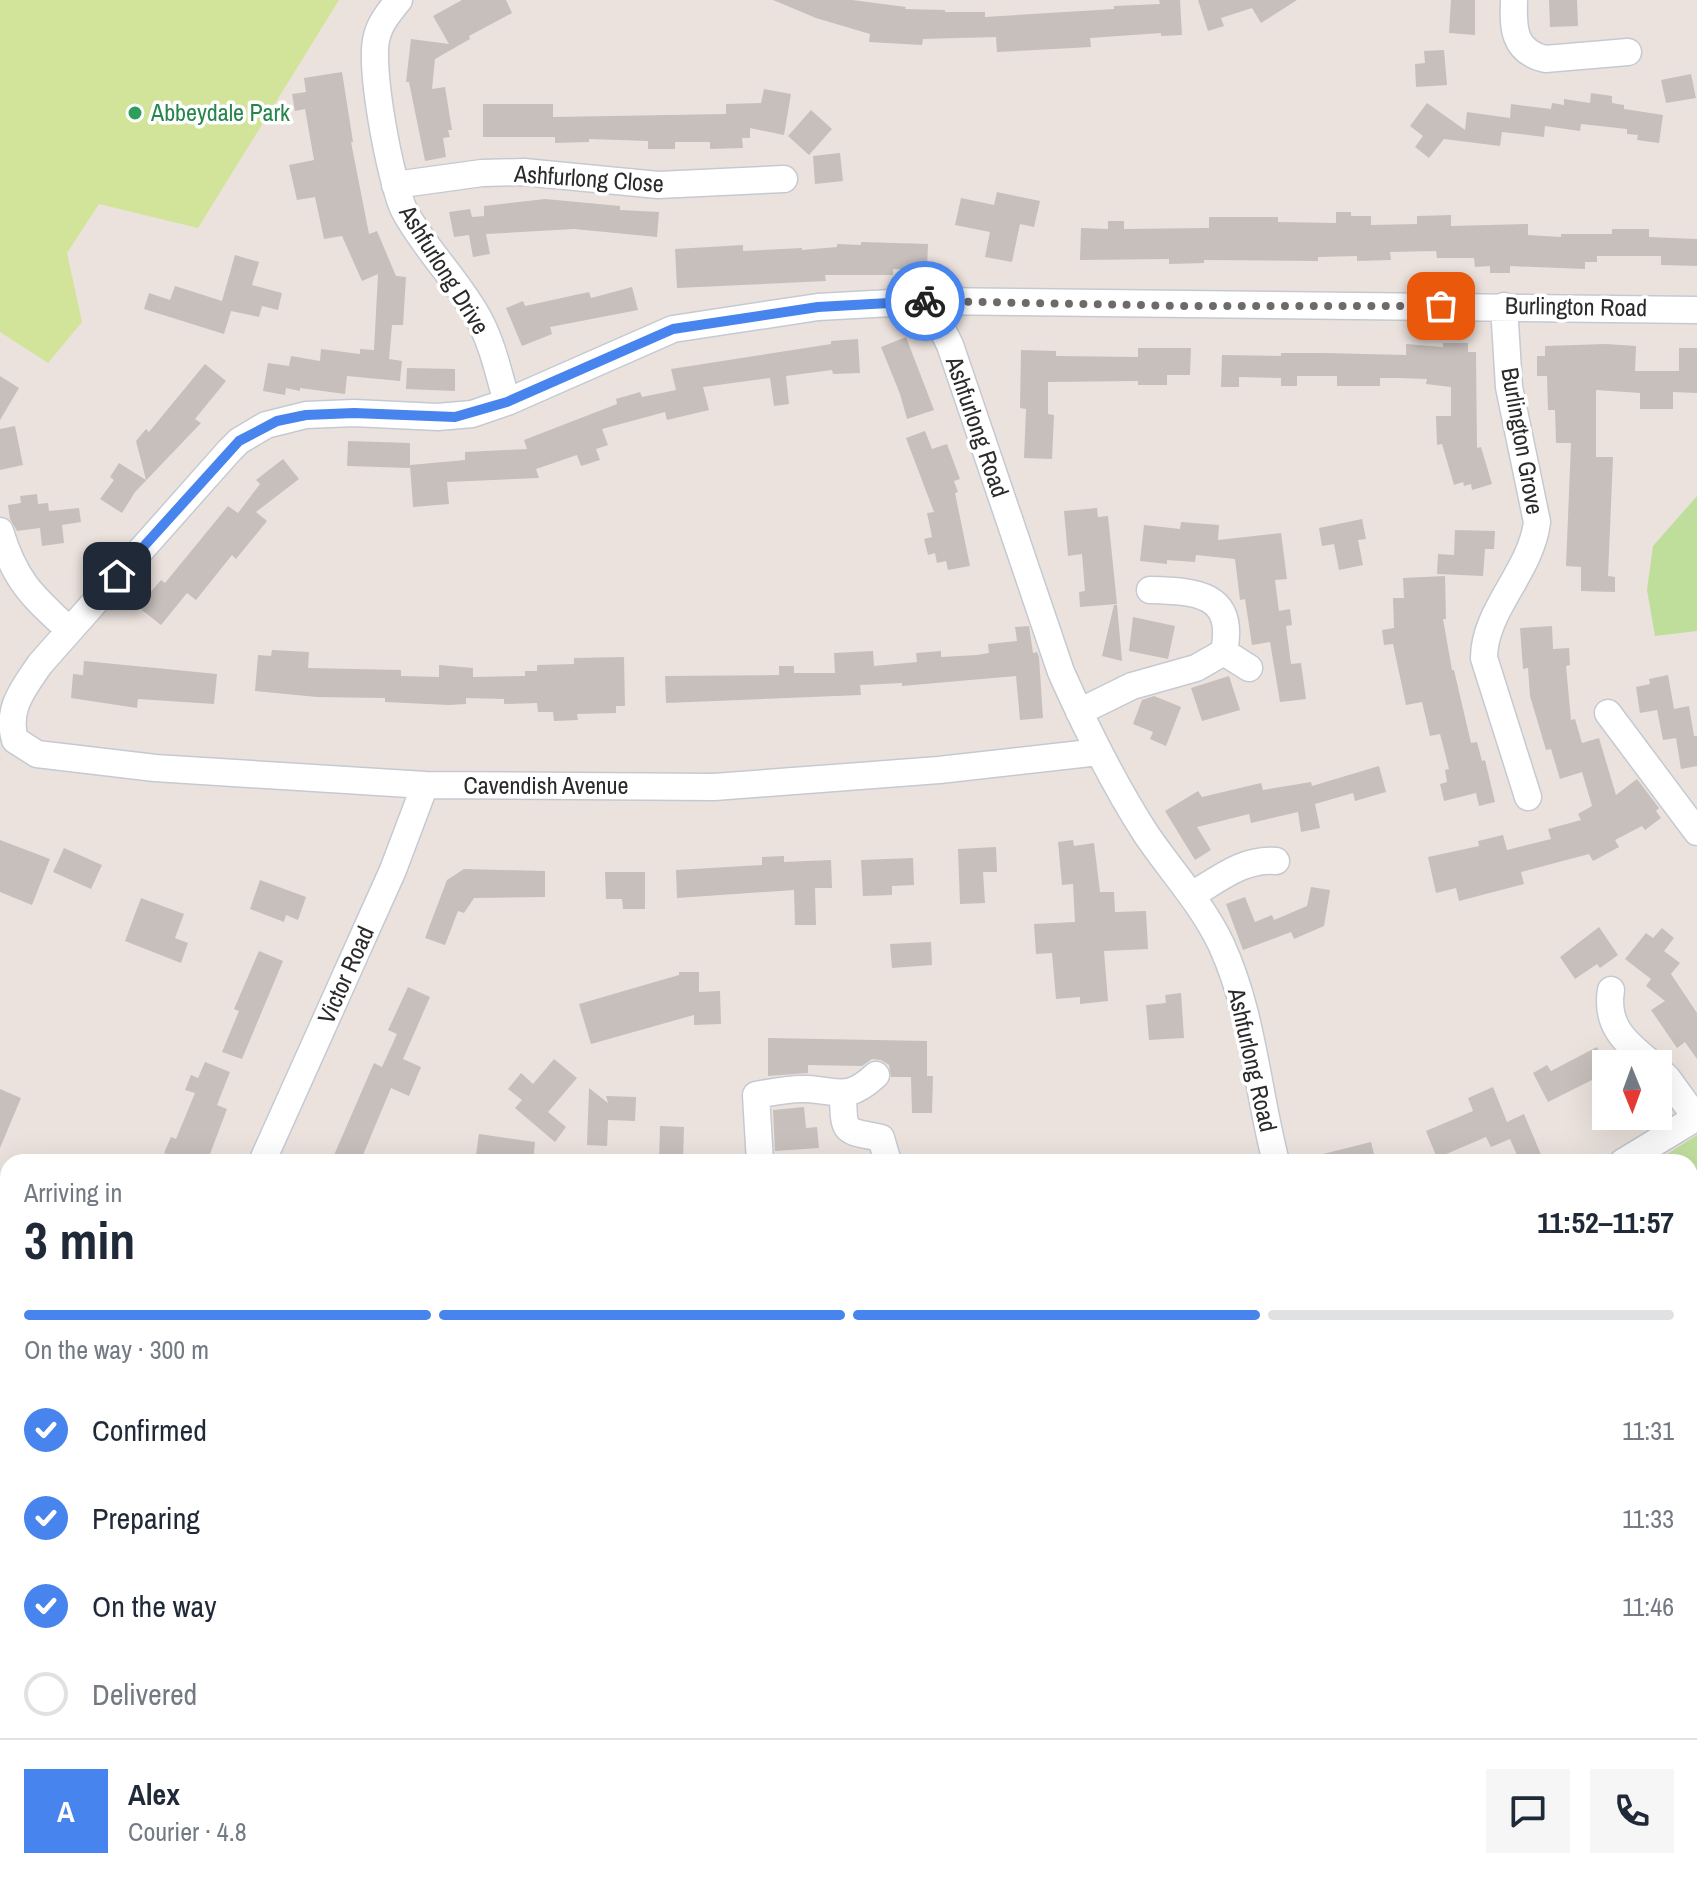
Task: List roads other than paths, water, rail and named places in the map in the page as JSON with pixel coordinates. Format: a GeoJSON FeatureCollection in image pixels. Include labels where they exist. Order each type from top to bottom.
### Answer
{"type":"FeatureCollection","features":[{"type":"Feature","properties":{"kind":"street","name":"Ashfurlong Drive"},"geometry":{"type":"LineString","coordinates":[[399,0],[383,21],[374,51],[379,101],[395,185],[403,209],[424,244],[473,308],[482,325],[491,344],[507,402]]}},
{"type":"Feature","properties":{"kind":"street"},"geometry":{"type":"LineString","coordinates":[[1514,0],[1515,31],[1526,51],[1535,56],[1545,59],[1628,52]]}},
{"type":"Feature","properties":{"kind":"street","name":"Ashfurlong Close"},"geometry":{"type":"LineString","coordinates":[[395,185],[482,173],[671,186],[784,179]]}},
{"type":"Feature","properties":{"kind":"street"},"geometry":{"type":"LineString","coordinates":[[8,744],[18,696],[40,664],[239,441],[253,431],[277,421],[306,415],[354,413],[455,417],[507,402],[673,329],[818,307],[928,301]]}},
{"type":"Feature","properties":{"kind":"street","name":"Burlington Road"},"geometry":{"type":"LineString","coordinates":[[928,301],[1697,310]]}},
{"type":"Feature","properties":{"kind":"street","name":"Ashfurlong Road"},"geometry":{"type":"LineString","coordinates":[[928,301],[950,345],[1061,672],[1079,712],[1147,834],[1192,895],[1221,944],[1248,1017],[1264,1116],[1274,1154]]}},
{"type":"Feature","properties":{"kind":"street","name":"Burlington Grove"},"geometry":{"type":"LineString","coordinates":[[1504,306],[1509,387],[1537,522],[1527,558],[1487,635],[1484,658],[1528,797]]}},
{"type":"Feature","properties":{"kind":"street"},"geometry":{"type":"LineString","coordinates":[[0,531],[7,556],[19,580],[69,630]]}},
{"type":"Feature","properties":{"kind":"street"},"geometry":{"type":"LineString","coordinates":[[1150,590],[1197,593],[1212,598],[1226,625],[1224,652]]}},
{"type":"Feature","properties":{"kind":"street"},"geometry":{"type":"LineString","coordinates":[[1079,712],[1132,686],[1196,668],[1224,652]]}},
{"type":"Feature","properties":{"kind":"street"},"geometry":{"type":"LineString","coordinates":[[1224,652],[1249,668]]}},
{"type":"Feature","properties":{"kind":"street"},"geometry":{"type":"LineString","coordinates":[[1608,713],[1697,832]]}},
{"type":"Feature","properties":{"kind":"street","name":"Cavendish Avenue"},"geometry":{"type":"LineString","coordinates":[[8,744],[37,754],[155,768],[425,785],[714,787],[939,770],[1099,752]]}},
{"type":"Feature","properties":{"kind":"street","name":"Victor Road"},"geometry":{"type":"LineString","coordinates":[[266,1154],[393,870],[425,785]]}},
{"type":"Feature","properties":{"kind":"street"},"geometry":{"type":"LineString","coordinates":[[1192,895],[1246,863],[1276,861]]}},
{"type":"Feature","properties":{"kind":"street"},"geometry":{"type":"LineString","coordinates":[[1611,990],[1610,1016],[1616,1029],[1638,1050]]}},
{"type":"Feature","properties":{"kind":"street"},"geometry":{"type":"LineString","coordinates":[[760,1154],[756,1095],[805,1088],[843,1094],[861,1088],[876,1075]]}},
{"type":"Feature","properties":{"kind":"street"},"geometry":{"type":"LineString","coordinates":[[1636,1154],[1696,1117],[1672,1084]]}},
{"type":"Feature","properties":{"kind":"street"},"geometry":{"type":"LineString","coordinates":[[843,1094],[844,1125],[849,1131],[881,1138],[886,1154]]}},
{"type":"Feature","properties":{"kind":"place","name":"Abbeydale Park"},"geometry":{"type":"Point","coordinates":[135,113]}}]}
